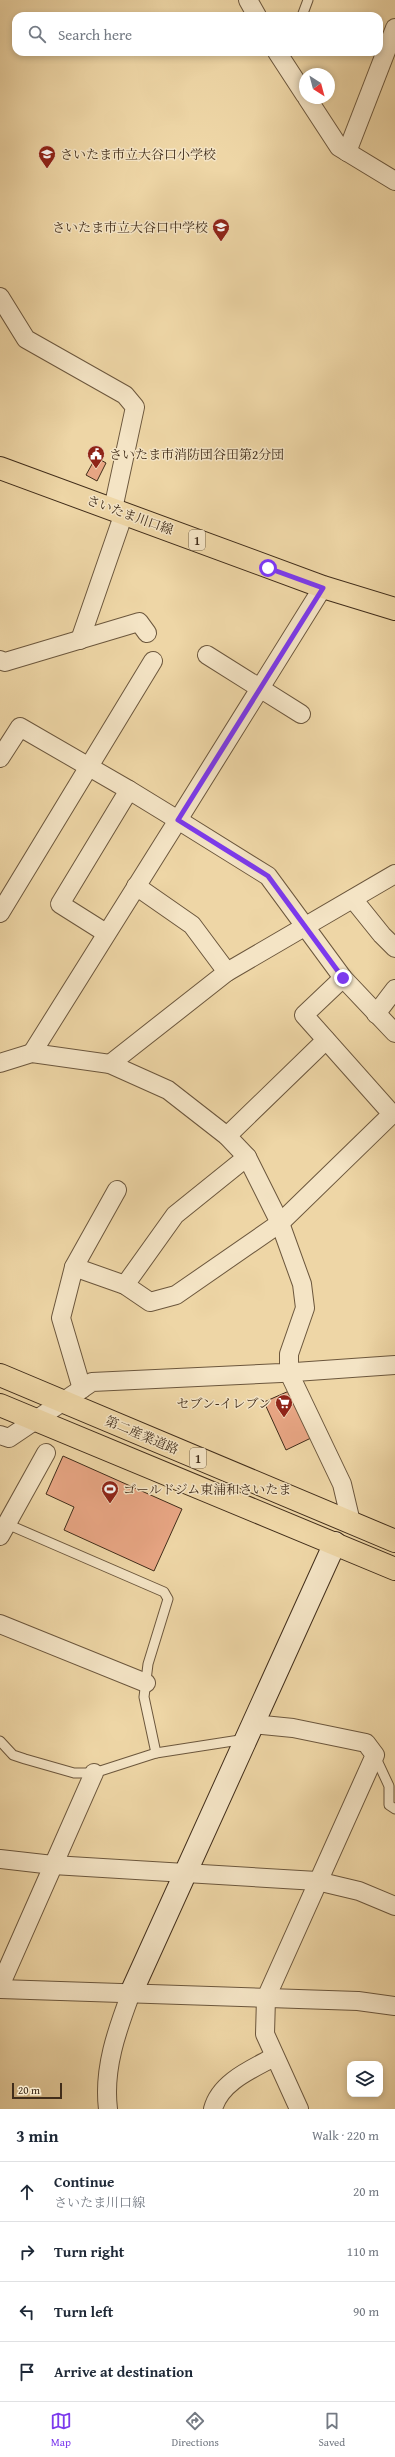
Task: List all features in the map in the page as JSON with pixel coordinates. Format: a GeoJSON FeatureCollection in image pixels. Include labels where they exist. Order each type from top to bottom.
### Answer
{"type":"FeatureCollection","features":[{"type":"Feature","properties":{"kind":"main road","name":"さいたま川口線"},"geometry":{"type":"LineString","coordinates":[[0,468],[323,588],[395,610]]}},
{"type":"Feature","properties":{"kind":"main road","name":"第二産業道路"},"geometry":{"type":"LineString","coordinates":[[0,1375],[395,1541]]}},
{"type":"Feature","properties":{"kind":"main road","name":"第二産業道路"},"geometry":{"type":"LineString","coordinates":[[0,1405],[395,1569]]}},
{"type":"Feature","properties":{"kind":"street"},"geometry":{"type":"LineString","coordinates":[[248,0],[255,12]]}},
{"type":"Feature","properties":{"kind":"street"},"geometry":{"type":"LineString","coordinates":[[347,152],[395,28]]}},
{"type":"Feature","properties":{"kind":"street"},"geometry":{"type":"LineString","coordinates":[[283,56],[299,85]]}},
{"type":"Feature","properties":{"kind":"street"},"geometry":{"type":"LineString","coordinates":[[311,104],[339,147],[394,178]]}},
{"type":"Feature","properties":{"kind":"street"},"geometry":{"type":"LineString","coordinates":[[0,297],[26,339],[125,395],[135,407],[119,511],[80,640]]}},
{"type":"Feature","properties":{"kind":"street"},"geometry":{"type":"LineString","coordinates":[[32,1053],[323,588]]}},
{"type":"Feature","properties":{"kind":"street"},"geometry":{"type":"LineString","coordinates":[[0,660],[5,662],[139,622],[147,633]]}},
{"type":"Feature","properties":{"kind":"street"},"geometry":{"type":"LineString","coordinates":[[207,656],[258,690],[301,714]]}},
{"type":"Feature","properties":{"kind":"street"},"geometry":{"type":"LineString","coordinates":[[0,920],[0,913],[154,661]]}},
{"type":"Feature","properties":{"kind":"street"},"geometry":{"type":"LineString","coordinates":[[0,758],[20,727],[129,790],[268,876],[343,978],[395,1033]]}},
{"type":"Feature","properties":{"kind":"street"},"geometry":{"type":"LineString","coordinates":[[106,933],[60,904],[129,790]]}},
{"type":"Feature","properties":{"kind":"street"},"geometry":{"type":"LineString","coordinates":[[110,1064],[227,972],[353,900],[395,874]]}},
{"type":"Feature","properties":{"kind":"street"},"geometry":{"type":"LineString","coordinates":[[136,886],[192,924],[227,972]]}},
{"type":"Feature","properties":{"kind":"street"},"geometry":{"type":"LineString","coordinates":[[353,900],[382,935],[395,948]]}},
{"type":"Feature","properties":{"kind":"street"},"geometry":{"type":"LineString","coordinates":[[74,1267],[125,1285],[150,1302],[176,1295],[280,1223],[392,1114],[304,1015],[343,978]]}},
{"type":"Feature","properties":{"kind":"street"},"geometry":{"type":"LineString","coordinates":[[376,1014],[395,989]]}},
{"type":"Feature","properties":{"kind":"street"},"geometry":{"type":"LineString","coordinates":[[227,1136],[326,1040]]}},
{"type":"Feature","properties":{"kind":"street"},"geometry":{"type":"LineString","coordinates":[[0,1063],[32,1053],[110,1064],[168,1090],[227,1136],[247,1157],[280,1223],[302,1284],[305,1308],[288,1354],[289,1373],[342,1484],[351,1522]]}},
{"type":"Feature","properties":{"kind":"street"},"geometry":{"type":"LineString","coordinates":[[125,1285],[175,1215],[247,1157]]}},
{"type":"Feature","properties":{"kind":"street"},"geometry":{"type":"LineString","coordinates":[[82,1389],[61,1318],[74,1267],[117,1190]]}},
{"type":"Feature","properties":{"kind":"street"},"geometry":{"type":"LineString","coordinates":[[0,1435],[9,1438],[92,1382],[289,1373],[395,1364]]}},
{"type":"Feature","properties":{"kind":"street"},"geometry":{"type":"LineString","coordinates":[[3,1530],[46,1453]]}},
{"type":"Feature","properties":{"kind":"street"},"geometry":{"type":"LineString","coordinates":[[108,2109],[109,2061],[117,2030],[131,1993],[335,1543]]}},
{"type":"Feature","properties":{"kind":"street"},"geometry":{"type":"LineString","coordinates":[[0,1624],[146,1683]]}},
{"type":"Feature","properties":{"kind":"street"},"geometry":{"type":"LineString","coordinates":[[249,1731],[293,1728],[366,1743],[374,1755],[266,1998],[264,2034],[299,2109]]}},
{"type":"Feature","properties":{"kind":"street"},"geometry":{"type":"LineString","coordinates":[[94,1773],[0,1988],[358,2001],[395,2006]]}},
{"type":"Feature","properties":{"kind":"street"},"geometry":{"type":"LineString","coordinates":[[0,1859],[53,1865],[317,1881],[359,1891],[395,1906]]}},
{"type":"Feature","properties":{"kind":"street"},"geometry":{"type":"LineString","coordinates":[[213,2109],[215,2102],[237,2077],[274,2058]]}},
{"type":"Feature","properties":{"kind":"lane"},"geometry":{"type":"LineString","coordinates":[[304,12],[308,0]]}},
{"type":"Feature","properties":{"kind":"lane"},"geometry":{"type":"LineString","coordinates":[[3,1530],[164,1592],[168,1599],[153,1644],[144,1697],[156,1753]]}},
{"type":"Feature","properties":{"kind":"lane"},"geometry":{"type":"LineString","coordinates":[[0,1741],[13,1755],[74,1773],[94,1773],[156,1753],[249,1731]]}},
{"type":"Feature","properties":{"kind":"lane"},"geometry":{"type":"LineString","coordinates":[[374,1755],[389,1786],[389,1805],[395,1810]]}},
{"type":"Feature","properties":{"kind":"building"},"geometry":{"type":"Polygon","coordinates":[[[96,457],[106,463],[97,481],[86,475],[96,457]]]}},
{"type":"Feature","properties":{"kind":"building"},"geometry":{"type":"Polygon","coordinates":[[[289,1391],[311,1438],[286,1450],[264,1402],[289,1391]]]}},
{"type":"Feature","properties":{"kind":"building"},"geometry":{"type":"Polygon","coordinates":[[[63,1456],[182,1509],[154,1571],[64,1530],[74,1507],[46,1494],[63,1456]]]}},
{"type":"Feature","properties":{"kind":"place","name":"さいたま市立大谷口小学校"},"geometry":{"type":"Point","coordinates":[47,169]}},
{"type":"Feature","properties":{"kind":"place","name":"さいたま市立大谷口中学校"},"geometry":{"type":"Point","coordinates":[221,242]}},
{"type":"Feature","properties":{"kind":"place","name":"さいたま市消防団谷田第2分団"},"geometry":{"type":"Point","coordinates":[96,469]}},
{"type":"Feature","properties":{"kind":"place","name":"セブン-イレブン"},"geometry":{"type":"Point","coordinates":[284,1418]}},
{"type":"Feature","properties":{"kind":"place","name":"ゴールドジム東浦和さいたま"},"geometry":{"type":"Point","coordinates":[110,1504]}},
{"type":"Feature","properties":{"kind":"route"},"geometry":{"type":"LineString","coordinates":[[268,568],[323,588],[178,820],[268,876],[343,978]]}}]}
